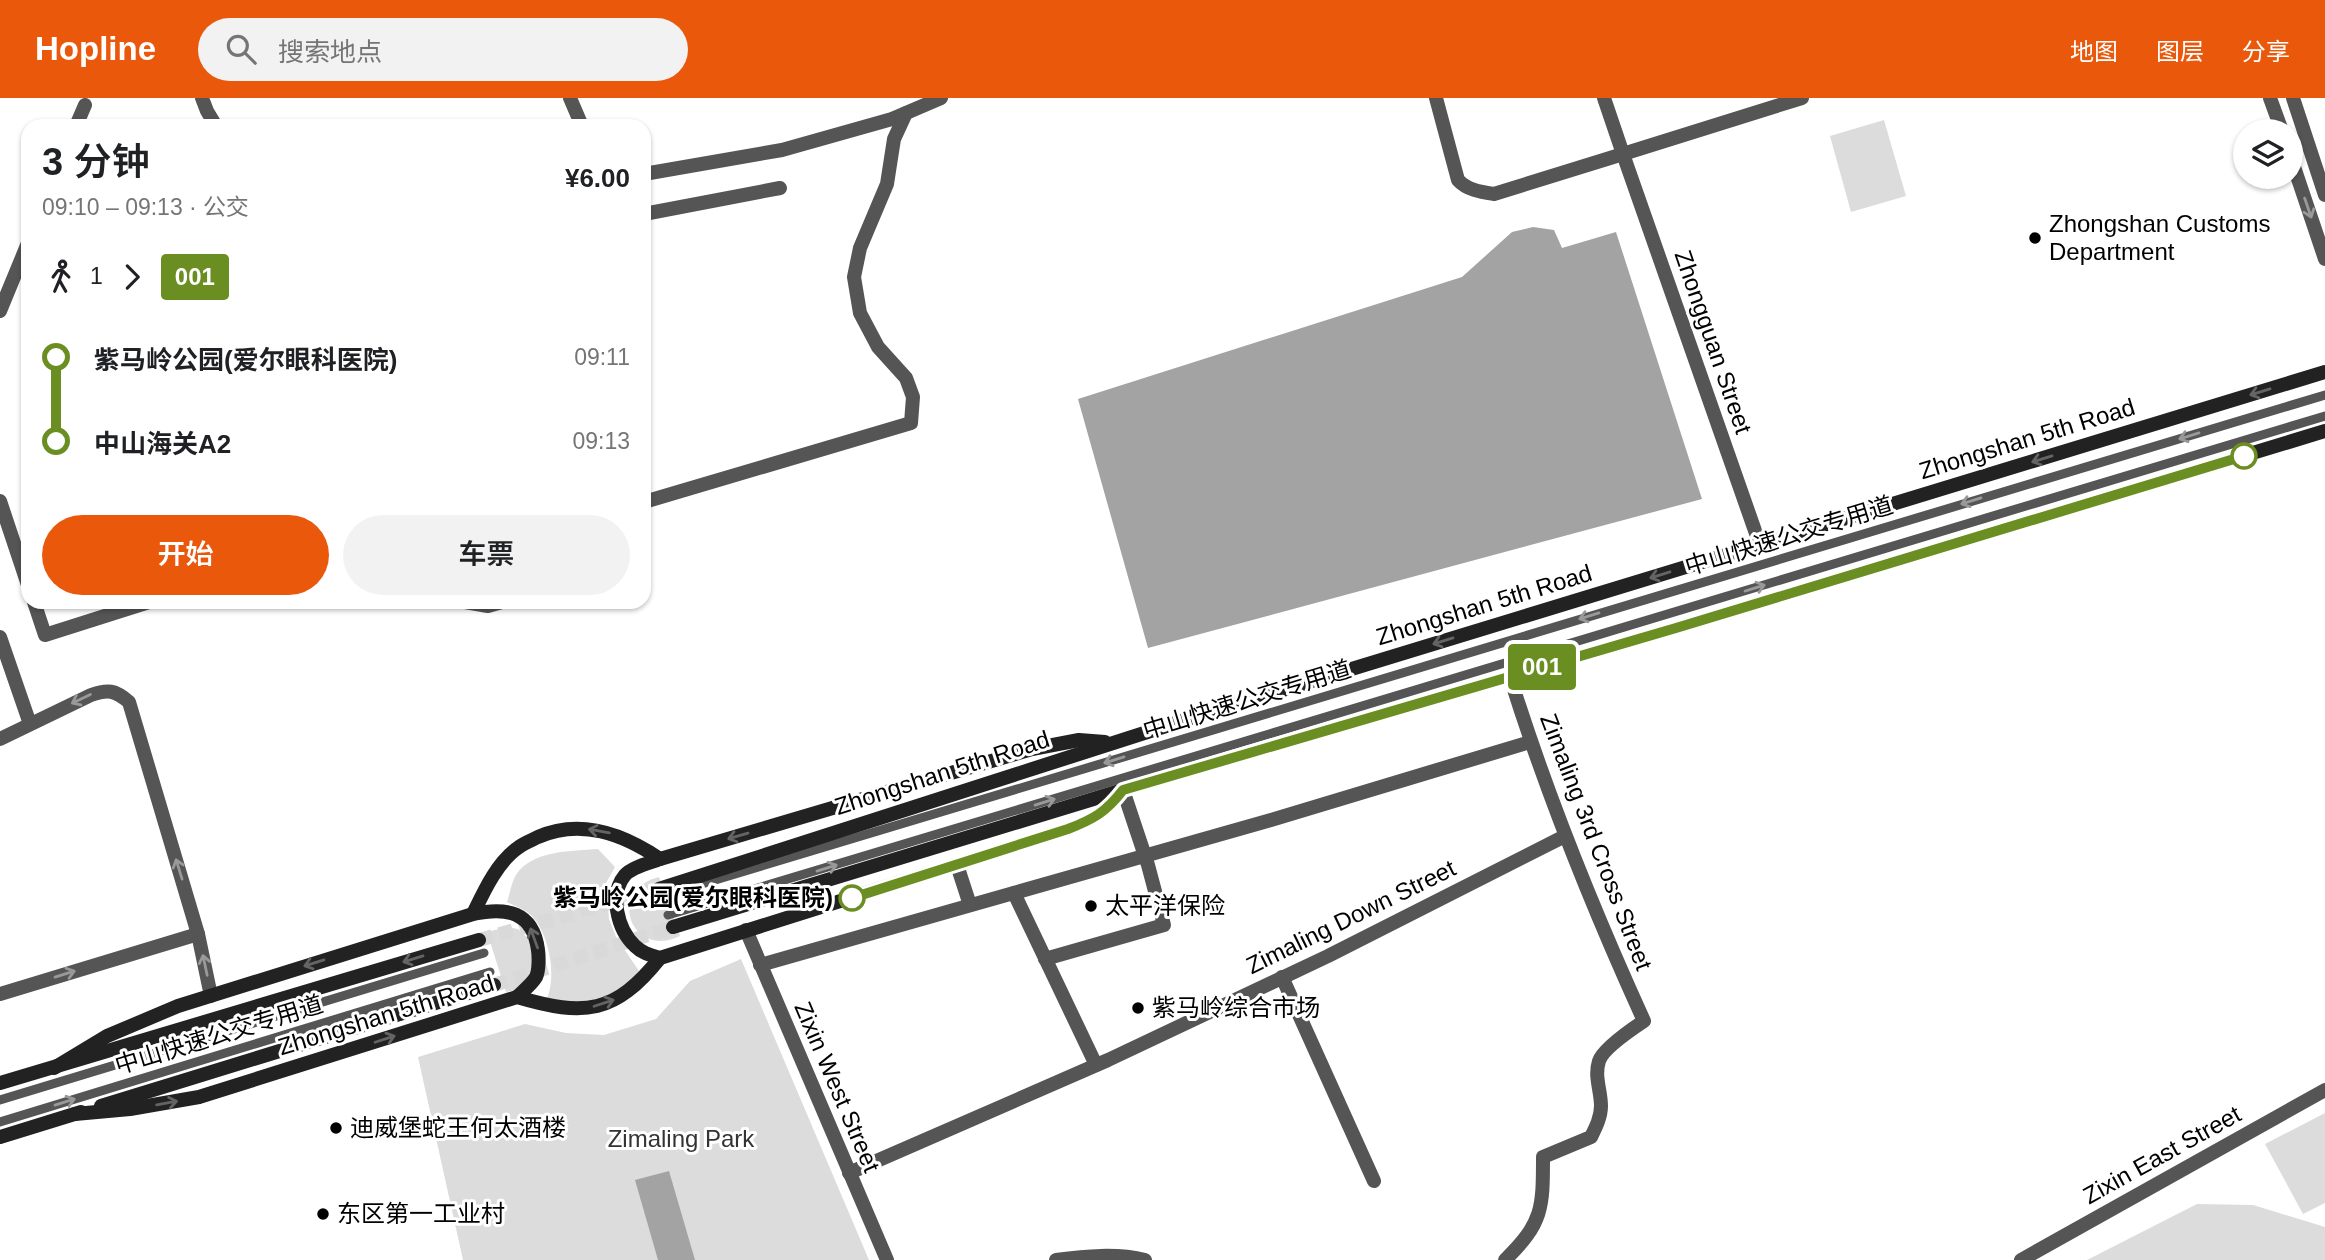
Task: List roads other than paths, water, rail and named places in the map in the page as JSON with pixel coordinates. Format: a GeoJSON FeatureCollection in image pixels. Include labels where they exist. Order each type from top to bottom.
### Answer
{"type":"FeatureCollection","features":[{"type":"Feature","properties":{"kind":"main road","name":"Zhongshan 5th Road"},"geometry":{"type":"LineString","coordinates":[[660,892],[1111,743],[2325,372]]}},
{"type":"Feature","properties":{"kind":"main road"},"geometry":{"type":"LineString","coordinates":[[670,921],[1510,677],[2325,431]]}},
{"type":"Feature","properties":{"kind":"main road"},"geometry":{"type":"LineString","coordinates":[[1111,743],[1079,740],[1041,747],[660,859],[627,872],[617,887],[616,907],[633,944],[645,953],[660,958],[1068,829],[1094,819],[1110,807],[1123,790]]}},
{"type":"Feature","properties":{"kind":"main road"},"geometry":{"type":"LineString","coordinates":[[473,914],[497,870],[518,847],[551,832],[583,828],[607,831],[638,844],[660,859]]}},
{"type":"Feature","properties":{"kind":"main road","name":"Zhongshan 5th Road"},"geometry":{"type":"LineString","coordinates":[[54,1068],[83,1049],[141,1020],[473,914],[493,909],[510,912],[524,918],[536,934],[539,954],[536,976],[517,997],[199,1097],[130,1109],[75,1114]]}},
{"type":"Feature","properties":{"kind":"main road","name":"Zhongshan 5th Road"},"geometry":{"type":"LineString","coordinates":[[0,1083],[481,946]]}},
{"type":"Feature","properties":{"kind":"main road","name":"Zhongshan 5th Road"},"geometry":{"type":"LineString","coordinates":[[517,997],[536,1003],[575,1008],[598,1007],[621,998],[638,984],[660,958]]}},
{"type":"Feature","properties":{"kind":"main road","name":"Zhongshan 5th Road"},"geometry":{"type":"LineString","coordinates":[[0,1137],[492,979]]}},
{"type":"Feature","properties":{"kind":"street"},"geometry":{"type":"LineString","coordinates":[[202,98],[211,119]]}},
{"type":"Feature","properties":{"kind":"street"},"geometry":{"type":"LineString","coordinates":[[570,98],[579,119]]}},
{"type":"Feature","properties":{"kind":"street"},"geometry":{"type":"LineString","coordinates":[[651,173],[782,150],[906,113],[941,98]]}},
{"type":"Feature","properties":{"kind":"street"},"geometry":{"type":"LineString","coordinates":[[1436,98],[1458,180],[1473,190],[1494,194],[1802,98]]}},
{"type":"Feature","properties":{"kind":"street","name":"Zhongguan Street"},"geometry":{"type":"LineString","coordinates":[[1604,98],[1760,545]]}},
{"type":"Feature","properties":{"kind":"street"},"geometry":{"type":"LineString","coordinates":[[2270,98],[2278,119]]}},
{"type":"Feature","properties":{"kind":"street"},"geometry":{"type":"LineString","coordinates":[[2292,98],[2325,195]]}},
{"type":"Feature","properties":{"kind":"street"},"geometry":{"type":"LineString","coordinates":[[79,119],[85,105]]}},
{"type":"Feature","properties":{"kind":"street"},"geometry":{"type":"LineString","coordinates":[[651,500],[911,423],[913,397],[906,378],[878,347],[860,313],[854,277],[860,248],[887,184],[894,139],[906,113]]}},
{"type":"Feature","properties":{"kind":"street"},"geometry":{"type":"LineString","coordinates":[[651,213],[780,188]]}},
{"type":"Feature","properties":{"kind":"street"},"geometry":{"type":"LineString","coordinates":[[2301,189],[2325,259]]}},
{"type":"Feature","properties":{"kind":"street"},"geometry":{"type":"LineString","coordinates":[[0,311],[21,260]]}},
{"type":"Feature","properties":{"kind":"street"},"geometry":{"type":"LineString","coordinates":[[0,501],[21,564]]}},
{"type":"Feature","properties":{"kind":"street"},"geometry":{"type":"LineString","coordinates":[[36,609],[45,635],[127,609]]}},
{"type":"Feature","properties":{"kind":"street"},"geometry":{"type":"LineString","coordinates":[[0,637],[30,724]]}},
{"type":"Feature","properties":{"kind":"street","name":"Zimaling 3rd Cross Street"},"geometry":{"type":"LineString","coordinates":[[1505,1260],[1526,1240],[1539,1217],[1544,1157],[1591,1137],[1601,1106],[1597,1079],[1599,1059],[1611,1046],[1644,1021],[1565,836],[1530,742],[1510,677]]}},
{"type":"Feature","properties":{"kind":"street"},"geometry":{"type":"LineString","coordinates":[[0,739],[105,690],[117,692],[129,702],[198,934],[211,996]]}},
{"type":"Feature","properties":{"kind":"street"},"geometry":{"type":"LineString","coordinates":[[760,965],[1530,742]]}},
{"type":"Feature","properties":{"kind":"street"},"geometry":{"type":"LineString","coordinates":[[1045,959],[1164,925],[1148,865],[1123,790]]}},
{"type":"Feature","properties":{"kind":"street","name":"Zimaling Down Street"},"geometry":{"type":"LineString","coordinates":[[849,1173],[1096,1065],[1282,977],[1565,836]]}},
{"type":"Feature","properties":{"kind":"street"},"geometry":{"type":"LineString","coordinates":[[957,865],[970,905]]}},
{"type":"Feature","properties":{"kind":"street"},"geometry":{"type":"LineString","coordinates":[[1014,893],[1096,1065]]}},
{"type":"Feature","properties":{"kind":"street","name":"Zixin West Street"},"geometry":{"type":"LineString","coordinates":[[746,930],[887,1260]]}},
{"type":"Feature","properties":{"kind":"street"},"geometry":{"type":"LineString","coordinates":[[0,994],[198,934]]}},
{"type":"Feature","properties":{"kind":"street"},"geometry":{"type":"LineString","coordinates":[[1282,977],[1374,1181]]}},
{"type":"Feature","properties":{"kind":"street","name":"Zixin East Street"},"geometry":{"type":"LineString","coordinates":[[2021,1260],[2325,1090]]}},
{"type":"Feature","properties":{"kind":"street"},"geometry":{"type":"LineString","coordinates":[[1056,1260],[1095,1256],[1145,1260]]}},
{"type":"Feature","properties":{"kind":"lane","name":"中山快速公交专用道"},"geometry":{"type":"LineString","coordinates":[[660,892],[2325,395]]}},
{"type":"Feature","properties":{"kind":"lane","name":"中山快速公交专用道"},"geometry":{"type":"LineString","coordinates":[[670,921],[2325,416]]}},
{"type":"Feature","properties":{"kind":"lane","name":"中山快速公交专用道"},"geometry":{"type":"LineString","coordinates":[[0,1100],[481,946]]}},
{"type":"Feature","properties":{"kind":"lane","name":"中山快速公交专用道"},"geometry":{"type":"LineString","coordinates":[[0,1122],[492,979]]}},
{"type":"Feature","properties":{"kind":"tunnel"},"geometry":{"type":"LineString","coordinates":[[479,940],[659,889]]}},
{"type":"Feature","properties":{"kind":"tunnel"},"geometry":{"type":"LineString","coordinates":[[494,985],[673,927]]}},
{"type":"Feature","properties":{"kind":"place","name":"Zhongshan Customs Department"},"geometry":{"type":"Point","coordinates":[2035,238]}},
{"type":"Feature","properties":{"kind":"place","name":"紫马岭公园(爱尔眼科医院)"},"geometry":{"type":"Point","coordinates":[852,898]}},
{"type":"Feature","properties":{"kind":"place","name":"太平洋保险"},"geometry":{"type":"Point","coordinates":[1091,906]}},
{"type":"Feature","properties":{"kind":"place","name":"紫马岭综合市场"},"geometry":{"type":"Point","coordinates":[1138,1008]}},
{"type":"Feature","properties":{"kind":"place","name":"迪威堡蛇王何太酒楼"},"geometry":{"type":"Point","coordinates":[336,1128]}},
{"type":"Feature","properties":{"kind":"place","name":"东区第一工业村"},"geometry":{"type":"Point","coordinates":[323,1214]}},
{"type":"Feature","properties":{"kind":"park label","name":"Zimaling Park"},"geometry":{"type":"Point","coordinates":[681,1139]}}]}
